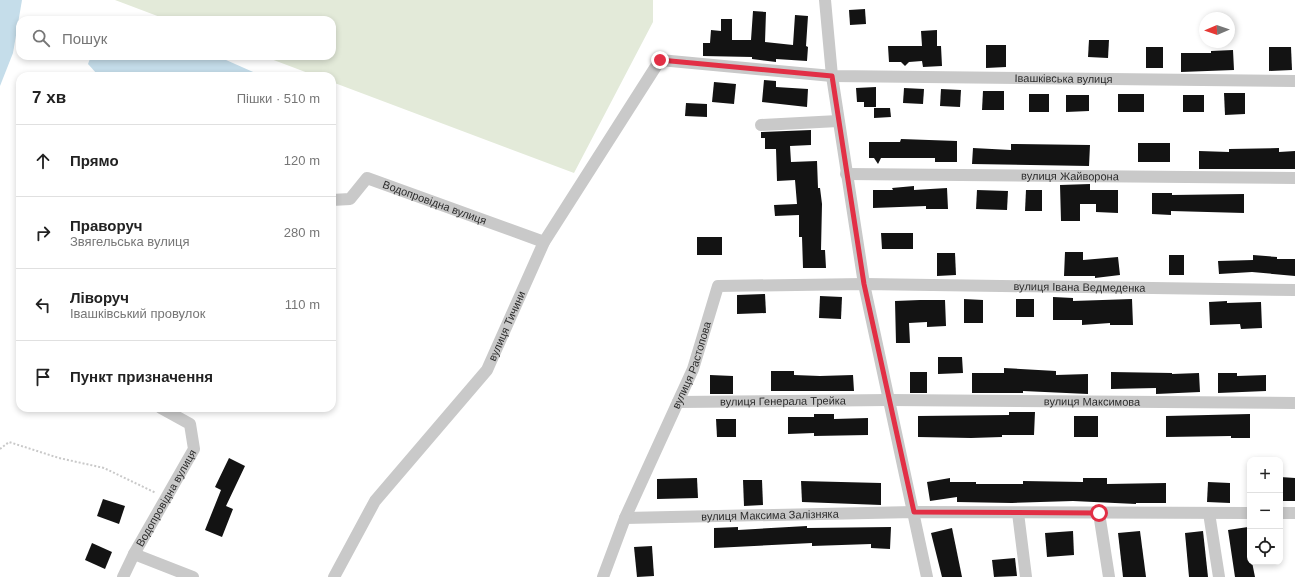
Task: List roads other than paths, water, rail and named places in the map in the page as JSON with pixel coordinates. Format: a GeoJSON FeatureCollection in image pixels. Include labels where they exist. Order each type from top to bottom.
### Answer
{"type":"FeatureCollection","features":[{"type":"Feature","properties":{"kind":"street"},"geometry":{"type":"LineString","coordinates":[[825,0],[838,121],[864,284],[927,577]]}},
{"type":"Feature","properties":{"kind":"street","name":"Івашківська вулиця"},"geometry":{"type":"LineString","coordinates":[[660,60],[832,76],[1295,81]]}},
{"type":"Feature","properties":{"kind":"street","name":"вулиця Тичини"},"geometry":{"type":"LineString","coordinates":[[334,577],[375,501],[487,370],[544,242],[660,60]]}},
{"type":"Feature","properties":{"kind":"street"},"geometry":{"type":"LineString","coordinates":[[761,125],[838,121]]}},
{"type":"Feature","properties":{"kind":"street","name":"вулиця Жайворона"},"geometry":{"type":"LineString","coordinates":[[846,174],[1295,178]]}},
{"type":"Feature","properties":{"kind":"street","name":"Водопровідна вулиця"},"geometry":{"type":"LineString","coordinates":[[336,200],[350,199],[367,178],[544,242]]}},
{"type":"Feature","properties":{"kind":"street","name":"вулиця Івана Ведмеденка"},"geometry":{"type":"LineString","coordinates":[[864,284],[1295,290]]}},
{"type":"Feature","properties":{"kind":"street","name":"вулиця Растопова"},"geometry":{"type":"LineString","coordinates":[[603,577],[626,518],[693,369],[718,286],[864,284]]}},
{"type":"Feature","properties":{"kind":"street","name":"вулиця Генерала Трейка"},"geometry":{"type":"LineString","coordinates":[[678,402],[889,400]]}},
{"type":"Feature","properties":{"kind":"street","name":"вулиця Максимова"},"geometry":{"type":"LineString","coordinates":[[889,400],[1295,403]]}},
{"type":"Feature","properties":{"kind":"street","name":"Водопровідна вулиця"},"geometry":{"type":"LineString","coordinates":[[123,577],[134,554],[194,449],[190,424],[168,412]]}},
{"type":"Feature","properties":{"kind":"street","name":"вулиця Максима Залізняка"},"geometry":{"type":"LineString","coordinates":[[626,518],[914,512],[1247,513]]}},
{"type":"Feature","properties":{"kind":"street"},"geometry":{"type":"LineString","coordinates":[[1018,513],[1026,577]]}},
{"type":"Feature","properties":{"kind":"street"},"geometry":{"type":"LineString","coordinates":[[1099,513],[1109,577]]}},
{"type":"Feature","properties":{"kind":"street"},"geometry":{"type":"LineString","coordinates":[[1209,513],[1219,577]]}},
{"type":"Feature","properties":{"kind":"street"},"geometry":{"type":"LineString","coordinates":[[1283,513],[1295,513]]}},
{"type":"Feature","properties":{"kind":"street"},"geometry":{"type":"LineString","coordinates":[[134,554],[193,577]]}},
{"type":"Feature","properties":{"kind":"water"},"geometry":{"type":"Polygon","coordinates":[[[0,0],[22,0],[19,16],[16,16],[16,35],[13,53],[0,86],[0,0]]]}},
{"type":"Feature","properties":{"kind":"water"},"geometry":{"type":"Polygon","coordinates":[[[90,60],[226,60],[253,72],[95,72],[88,64],[90,60]]]}}]}
